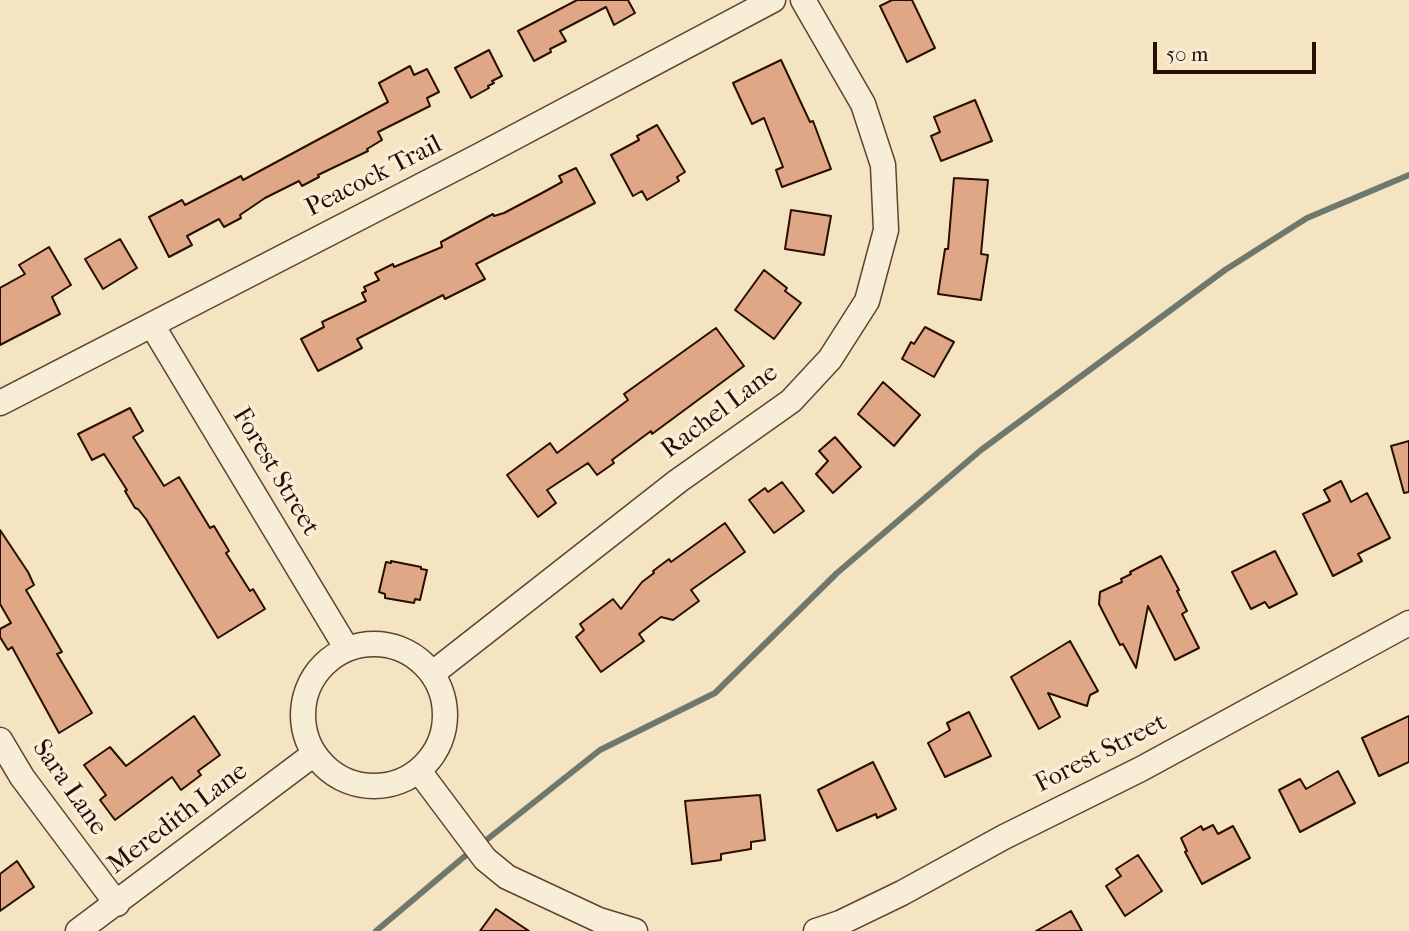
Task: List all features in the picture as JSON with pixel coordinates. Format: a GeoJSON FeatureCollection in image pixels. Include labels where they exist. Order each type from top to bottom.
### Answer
{"type":"FeatureCollection","features":[{"type":"Feature","properties":{"kind":"street","name":"Peacock Trail"},"geometry":{"type":"LineString","coordinates":[[0,403],[479,156],[773,0]]}},
{"type":"Feature","properties":{"kind":"street","name":"Rachel Lane"},"geometry":{"type":"LineString","coordinates":[[433,673],[678,481],[791,401],[830,359],[867,301],[886,230],[883,165],[863,104],[803,0]]}},
{"type":"Feature","properties":{"kind":"street","name":"Forest Street"},"geometry":{"type":"LineString","coordinates":[[152,325],[347,649]]}},
{"type":"Feature","properties":{"kind":"street","name":"Forest Street"},"geometry":{"type":"LineString","coordinates":[[816,931],[840,923],[902,893],[1004,837],[1141,769],[1409,623]]}},
{"type":"Feature","properties":{"kind":"street"},"geometry":{"type":"LineString","coordinates":[[365,644],[384,644],[403,649],[419,659],[433,673],[442,692],[445,724],[434,755],[419,771],[398,782],[375,787],[351,783],[330,772],[314,754],[304,731],[303,706],[310,682],[326,663],[347,649],[365,644]]}},
{"type":"Feature","properties":{"kind":"street","name":"Sara Lane"},"geometry":{"type":"LineString","coordinates":[[0,740],[22,777],[117,904]]}},
{"type":"Feature","properties":{"kind":"street","name":"Meredith Lane"},"geometry":{"type":"LineString","coordinates":[[78,931],[314,754]]}},
{"type":"Feature","properties":{"kind":"street"},"geometry":{"type":"LineString","coordinates":[[419,771],[485,859],[506,877],[599,920],[635,931]]}},
{"type":"Feature","properties":{"kind":"building"},"geometry":{"type":"Polygon","coordinates":[[[577,0],[628,0],[635,13],[614,25],[606,7],[560,31],[566,41],[534,61],[518,31],[577,0]]]}},
{"type":"Feature","properties":{"kind":"building"},"geometry":{"type":"Polygon","coordinates":[[[892,0],[912,0],[935,48],[907,62],[880,6],[892,0]]]}},
{"type":"Feature","properties":{"kind":"building"},"geometry":{"type":"Polygon","coordinates":[[[489,50],[502,76],[492,81],[494,83],[488,86],[489,88],[471,98],[455,68],[489,50]]]}},
{"type":"Feature","properties":{"kind":"building"},"geometry":{"type":"Polygon","coordinates":[[[781,60],[810,122],[813,121],[831,169],[782,187],[776,170],[783,167],[764,118],[752,124],[733,83],[781,60]]]}},
{"type":"Feature","properties":{"kind":"building"},"geometry":{"type":"Polygon","coordinates":[[[410,66],[414,75],[427,69],[439,92],[427,98],[430,106],[378,132],[382,140],[367,149],[368,151],[318,175],[319,177],[302,186],[299,181],[265,198],[240,215],[241,218],[224,227],[219,219],[187,236],[192,245],[169,257],[149,217],[182,200],[185,205],[241,176],[243,180],[388,102],[379,83],[410,66]]]}},
{"type":"Feature","properties":{"kind":"building"},"geometry":{"type":"Polygon","coordinates":[[[975,100],[992,141],[941,161],[931,136],[940,132],[934,117],[975,100]]]}},
{"type":"Feature","properties":{"kind":"building"},"geometry":{"type":"Polygon","coordinates":[[[657,125],[685,172],[677,177],[679,181],[647,200],[642,191],[633,196],[611,155],[639,140],[637,136],[657,125]]]}},
{"type":"Feature","properties":{"kind":"building"},"geometry":{"type":"Polygon","coordinates":[[[576,168],[595,203],[476,264],[485,279],[445,299],[443,295],[357,339],[362,348],[318,371],[301,339],[324,327],[322,322],[366,301],[362,293],[366,291],[364,287],[379,280],[375,273],[442,247],[441,242],[562,182],[559,176],[576,168]]]}},
{"type":"Feature","properties":{"kind":"building"},"geometry":{"type":"Polygon","coordinates":[[[954,178],[988,180],[981,254],[988,255],[981,300],[938,294],[945,249],[948,249],[954,178]]]}},
{"type":"Feature","properties":{"kind":"building"},"geometry":{"type":"Polygon","coordinates":[[[791,210],[831,216],[824,255],[785,249],[791,210]]]}},
{"type":"Feature","properties":{"kind":"building"},"geometry":{"type":"Polygon","coordinates":[[[120,239],[137,268],[103,289],[85,259],[120,239]]]}},
{"type":"Feature","properties":{"kind":"building"},"geometry":{"type":"Polygon","coordinates":[[[49,247],[71,285],[52,297],[60,314],[0,345],[0,288],[25,274],[19,265],[49,247]]]}},
{"type":"Feature","properties":{"kind":"building"},"geometry":{"type":"Polygon","coordinates":[[[764,270],[801,303],[774,339],[735,310],[764,270]]]}},
{"type":"Feature","properties":{"kind":"building"},"geometry":{"type":"Polygon","coordinates":[[[925,327],[954,342],[934,377],[902,359],[911,342],[914,344],[925,327]]]}},
{"type":"Feature","properties":{"kind":"building"},"geometry":{"type":"Polygon","coordinates":[[[716,328],[744,366],[652,434],[651,431],[612,460],[614,463],[597,475],[588,463],[547,490],[556,503],[538,517],[507,475],[550,443],[557,453],[628,400],[624,394],[716,328]]]}},
{"type":"Feature","properties":{"kind":"building"},"geometry":{"type":"Polygon","coordinates":[[[883,382],[920,415],[894,446],[858,414],[883,382]]]}},
{"type":"Feature","properties":{"kind":"building"},"geometry":{"type":"Polygon","coordinates":[[[130,408],[143,431],[133,437],[164,486],[179,477],[210,528],[214,526],[229,551],[226,553],[250,591],[253,589],[265,609],[218,638],[104,454],[92,460],[78,434],[130,408]]]}},
{"type":"Feature","properties":{"kind":"building"},"geometry":{"type":"Polygon","coordinates":[[[835,437],[861,467],[833,493],[816,474],[828,461],[819,451],[835,437]]]}},
{"type":"Feature","properties":{"kind":"building"},"geometry":{"type":"Polygon","coordinates":[[[1409,441],[1409,492],[1404,493],[1391,446],[1409,441]]]}},
{"type":"Feature","properties":{"kind":"building"},"geometry":{"type":"Polygon","coordinates":[[[1341,481],[1351,502],[1367,493],[1390,538],[1358,554],[1362,561],[1333,576],[1303,514],[1330,501],[1324,490],[1341,481]]]}},
{"type":"Feature","properties":{"kind":"building"},"geometry":{"type":"Polygon","coordinates":[[[782,482],[804,511],[774,533],[749,500],[765,488],[768,492],[782,482]]]}},
{"type":"Feature","properties":{"kind":"building"},"geometry":{"type":"Polygon","coordinates":[[[725,523],[745,552],[691,590],[699,601],[673,620],[661,617],[639,634],[644,641],[601,672],[576,637],[584,630],[580,624],[613,599],[621,609],[653,571],[669,559],[671,562],[725,523]]]}},
{"type":"Feature","properties":{"kind":"building"},"geometry":{"type":"Polygon","coordinates":[[[0,530],[28,572],[34,585],[26,590],[62,652],[57,654],[92,713],[59,733],[12,647],[8,650],[0,637],[0,629],[11,623],[0,604],[0,530]]]}},
{"type":"Feature","properties":{"kind":"building"},"geometry":{"type":"Polygon","coordinates":[[[1275,551],[1297,594],[1269,608],[1265,602],[1251,609],[1232,572],[1275,551]]]}},
{"type":"Feature","properties":{"kind":"building"},"geometry":{"type":"Polygon","coordinates":[[[1161,556],[1179,590],[1177,591],[1187,611],[1182,614],[1199,648],[1175,660],[1148,606],[1136,668],[1123,644],[1120,645],[1099,604],[1100,592],[1122,582],[1121,579],[1131,574],[1130,572],[1161,556]]]}},
{"type":"Feature","properties":{"kind":"building"},"geometry":{"type":"Polygon","coordinates":[[[386,562],[427,570],[420,600],[415,599],[414,603],[385,598],[385,594],[379,592],[386,562]]]}},
{"type":"Feature","properties":{"kind":"building"},"geometry":{"type":"Polygon","coordinates":[[[1070,641],[1098,691],[1090,695],[1087,706],[1048,693],[1060,717],[1039,729],[1011,677],[1070,641]]]}},
{"type":"Feature","properties":{"kind":"building"},"geometry":{"type":"Polygon","coordinates":[[[969,712],[991,756],[945,777],[928,743],[950,730],[947,723],[969,712]]]}},
{"type":"Feature","properties":{"kind":"building"},"geometry":{"type":"Polygon","coordinates":[[[194,716],[220,755],[198,771],[201,775],[181,790],[172,777],[115,820],[100,800],[106,795],[84,765],[110,747],[126,766],[194,716]]]}},
{"type":"Feature","properties":{"kind":"building"},"geometry":{"type":"Polygon","coordinates":[[[1409,716],[1409,762],[1379,776],[1362,738],[1409,716]]]}},
{"type":"Feature","properties":{"kind":"building"},"geometry":{"type":"Polygon","coordinates":[[[873,762],[896,809],[877,818],[876,814],[837,831],[818,790],[873,762]]]}},
{"type":"Feature","properties":{"kind":"building"},"geometry":{"type":"Polygon","coordinates":[[[1338,771],[1355,803],[1300,832],[1279,790],[1300,779],[1306,789],[1338,771]]]}},
{"type":"Feature","properties":{"kind":"building"},"geometry":{"type":"Polygon","coordinates":[[[760,795],[765,840],[751,842],[751,849],[721,854],[721,860],[692,864],[685,801],[760,795]]]}},
{"type":"Feature","properties":{"kind":"building"},"geometry":{"type":"Polygon","coordinates":[[[1213,825],[1218,834],[1233,826],[1250,858],[1202,884],[1185,852],[1187,851],[1181,838],[1201,826],[1203,830],[1213,825]]]}},
{"type":"Feature","properties":{"kind":"building"},"geometry":{"type":"Polygon","coordinates":[[[1138,855],[1162,891],[1125,916],[1106,886],[1121,876],[1116,869],[1138,855]]]}},
{"type":"Feature","properties":{"kind":"building"},"geometry":{"type":"Polygon","coordinates":[[[17,861],[34,887],[0,911],[0,874],[17,861]]]}},
{"type":"Feature","properties":{"kind":"building"},"geometry":{"type":"Polygon","coordinates":[[[496,909],[529,931],[480,931],[496,909]]]}},
{"type":"Feature","properties":{"kind":"building"},"geometry":{"type":"Polygon","coordinates":[[[1071,911],[1082,931],[1036,931],[1071,911]]]}},
{"type":"Feature","properties":{"kind":"waterway"},"geometry":{"type":"LineString","coordinates":[[480,845],[600,750],[715,693],[837,573],[981,450],[1225,270],[1307,218],[1409,175]]}},
{"type":"Feature","properties":{"kind":"waterway"},"geometry":{"type":"LineString","coordinates":[[376,931],[471,851]]}}]}
